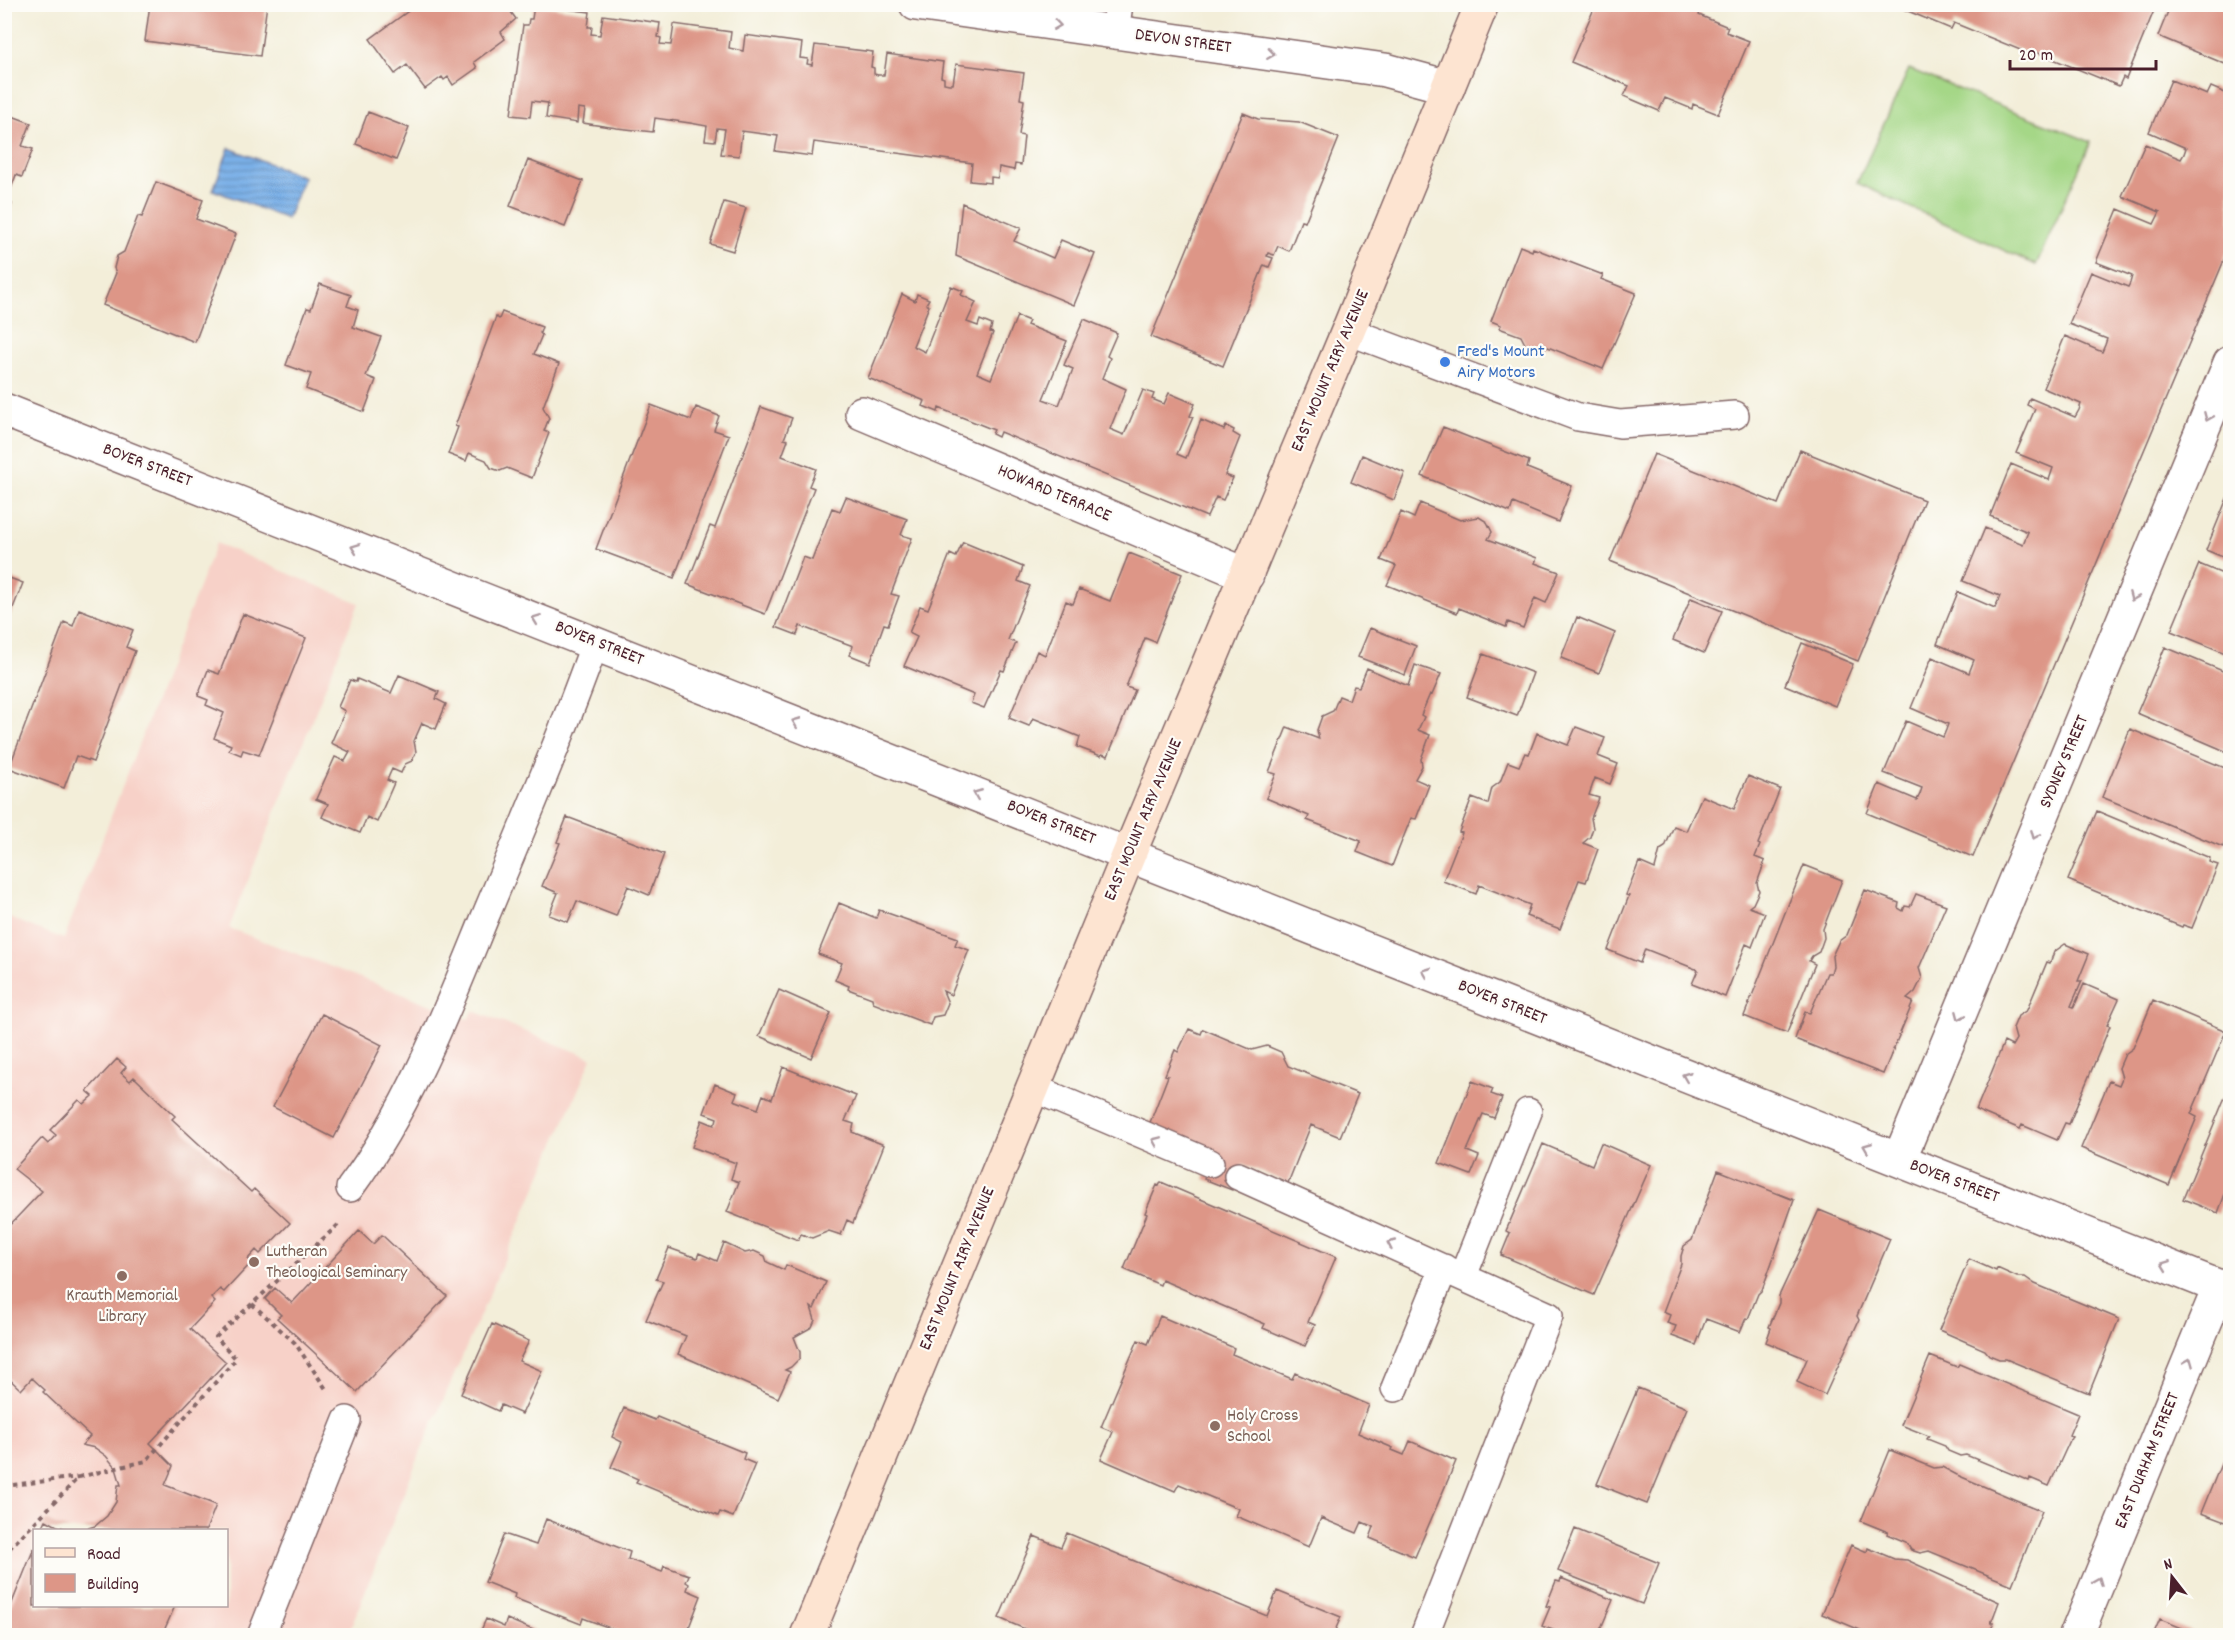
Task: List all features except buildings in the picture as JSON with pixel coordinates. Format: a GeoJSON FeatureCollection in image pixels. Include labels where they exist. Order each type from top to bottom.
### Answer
{"type":"FeatureCollection","features":[{"type":"Feature","properties":{"kind":"main road","name":"EAST MOUNT AIRY AVENUE"},"geometry":{"type":"LineString","coordinates":[[807,1635],[1482,4]]}},
{"type":"Feature","properties":{"kind":"street","name":"DEVON STREET"},"geometry":{"type":"LineString","coordinates":[[916,4],[1117,19],[1385,70],[1448,87]]}},
{"type":"Feature","properties":{"kind":"street","name":"SYDNEY STREET"},"geometry":{"type":"LineString","coordinates":[[1899,1160],[2230,363]]}},
{"type":"Feature","properties":{"kind":"street","name":"BOYER STREET"},"geometry":{"type":"LineString","coordinates":[[4,410],[2225,1289]]}},
{"type":"Feature","properties":{"kind":"street","name":"HOWARD TERRACE"},"geometry":{"type":"LineString","coordinates":[[862,413],[1247,574]]}},
{"type":"Feature","properties":{"kind":"street","name":"EAST DURHAM STREET"},"geometry":{"type":"LineString","coordinates":[[2076,1635],[2225,1289]]}},
{"type":"Feature","properties":{"kind":"lane"},"geometry":{"type":"LineString","coordinates":[[1348,331],[1578,417],[1620,424],[1735,415]]}},
{"type":"Feature","properties":{"kind":"lane"},"geometry":{"type":"LineString","coordinates":[[350,1188],[373,1158],[416,1076],[469,957],[563,730],[595,643]]}},
{"type":"Feature","properties":{"kind":"lane"},"geometry":{"type":"LineString","coordinates":[[1033,1088],[1210,1163]]}},
{"type":"Feature","properties":{"kind":"lane"},"geometry":{"type":"LineString","coordinates":[[1395,1388],[1453,1272],[1528,1112]]}},
{"type":"Feature","properties":{"kind":"lane"},"geometry":{"type":"LineString","coordinates":[[1238,1176],[1549,1316],[1424,1635]]}},
{"type":"Feature","properties":{"kind":"lane"},"geometry":{"type":"LineString","coordinates":[[261,1635],[347,1419]]}},
{"type":"Feature","properties":{"kind":"path"},"geometry":{"type":"LineString","coordinates":[[4,1486],[79,1477],[146,1461],[236,1359],[216,1337],[352,1212],[350,1188]]}},
{"type":"Feature","properties":{"kind":"path"},"geometry":{"type":"LineString","coordinates":[[252,1304],[295,1343],[347,1419]]}},
{"type":"Feature","properties":{"kind":"path"},"geometry":{"type":"LineString","coordinates":[[4,1554],[79,1477]]}},
{"type":"Feature","properties":{"kind":"shaded area","name":"Lutheran Theological Seminary"},"geometry":{"type":"Polygon","coordinates":[[[216,543],[359,603],[229,928],[468,1019],[473,1011],[592,1058],[415,1465],[348,1635],[5,1635],[4,916],[64,939],[216,543]]]}},
{"type":"Feature","properties":{"kind":"green space"},"geometry":{"type":"Polygon","coordinates":[[[1909,69],[2091,142],[2036,265],[1857,183],[1909,69]]]}},
{"type":"Feature","properties":{"kind":"water"},"geometry":{"type":"Polygon","coordinates":[[[229,148],[304,177],[287,219],[213,190],[229,148]]]}},
{"type":"Feature","properties":{"kind":"place","name":"Fred's Mount Airy Motors"},"geometry":{"type":"Point","coordinates":[1445,362]}},
{"type":"Feature","properties":{"kind":"place","name":"Lutheran Theological Seminary"},"geometry":{"type":"Point","coordinates":[254,1262]}},
{"type":"Feature","properties":{"kind":"place","name":"Krauth Memorial Library"},"geometry":{"type":"Point","coordinates":[122,1276]}},
{"type":"Feature","properties":{"kind":"place","name":"Holy Cross School"},"geometry":{"type":"Point","coordinates":[1215,1426]}}]}
